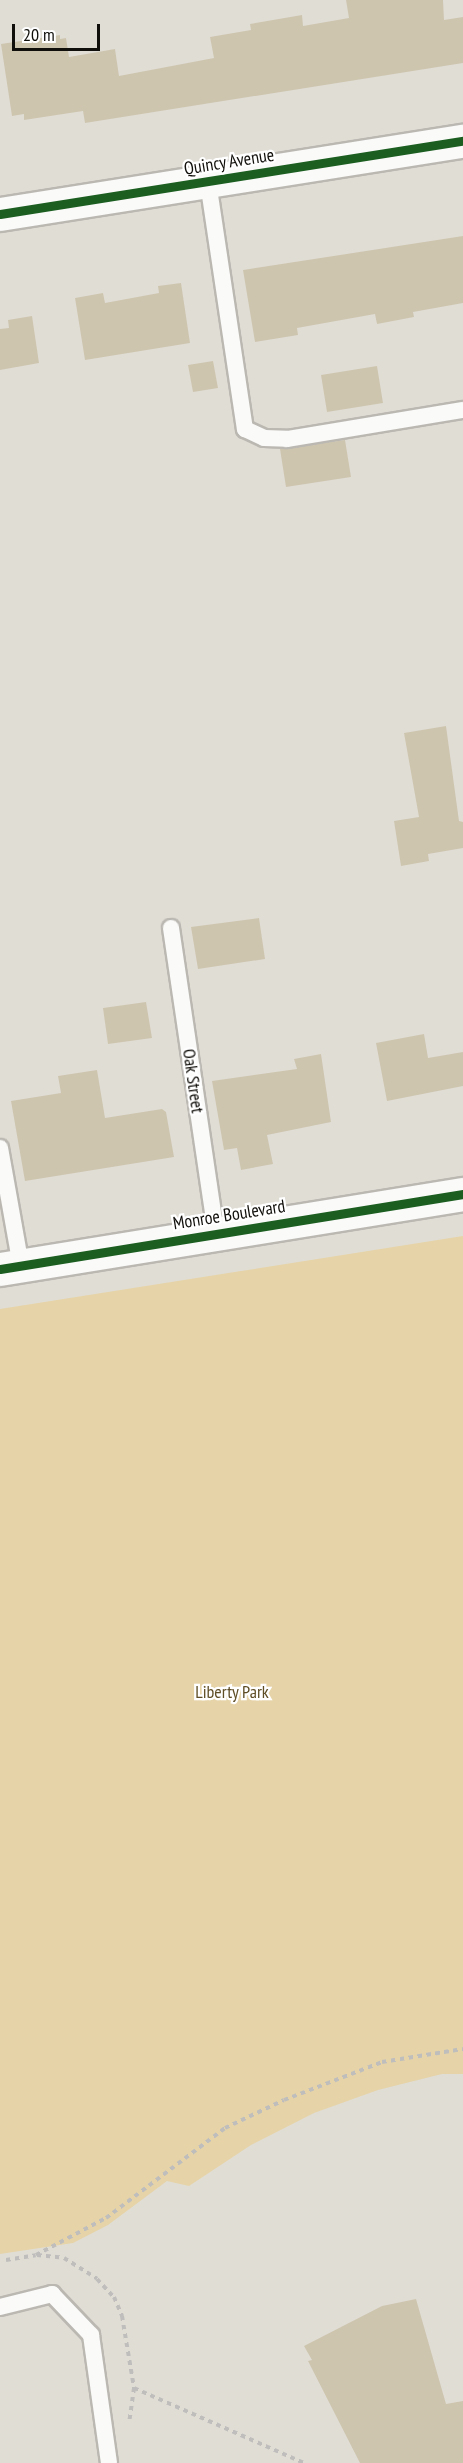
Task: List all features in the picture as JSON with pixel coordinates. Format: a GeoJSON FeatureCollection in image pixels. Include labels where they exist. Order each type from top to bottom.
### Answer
{"type":"FeatureCollection","features":[{"type":"Feature","properties":{"kind":"street","name":"Quincy Avenue"},"geometry":{"type":"LineString","coordinates":[[0,214],[463,141]]}},
{"type":"Feature","properties":{"kind":"street","name":"Monroe Boulevard"},"geometry":{"type":"LineString","coordinates":[[11,1267],[463,1194]]}},
{"type":"Feature","properties":{"kind":"lane"},"geometry":{"type":"LineString","coordinates":[[208,182],[245,429],[264,438],[287,439],[463,410]]}},
{"type":"Feature","properties":{"kind":"lane","name":"Oak Street"},"geometry":{"type":"LineString","coordinates":[[171,928],[216,1234]]}},
{"type":"Feature","properties":{"kind":"lane"},"geometry":{"type":"LineString","coordinates":[[0,1148],[11,1267]]}},
{"type":"Feature","properties":{"kind":"lane"},"geometry":{"type":"LineString","coordinates":[[0,2307],[52,2294],[91,2335],[109,2463]]}},
{"type":"Feature","properties":{"kind":"path"},"geometry":{"type":"LineString","coordinates":[[6,2260],[36,2255],[106,2218],[225,2128],[284,2100],[382,2062],[463,2049]]}},
{"type":"Feature","properties":{"kind":"path"},"geometry":{"type":"LineString","coordinates":[[134,2388],[304,2463]]}},
{"type":"Feature","properties":{"kind":"green space","name":"Liberty Park"},"geometry":{"type":"Polygon","coordinates":[[[463,1236],[463,2074],[442,2074],[378,2090],[314,2113],[251,2145],[189,2186],[167,2181],[108,2225],[73,2243],[0,2254],[0,1309],[463,1236]]]}},
{"type":"Feature","properties":{"kind":"building"},"geometry":{"type":"Polygon","coordinates":[[[346,0],[443,0],[444,20],[463,17],[463,63],[85,123],[83,111],[24,120],[24,114],[12,116],[1,44],[60,35],[60,39],[66,38],[69,57],[115,49],[119,76],[214,58],[210,37],[251,30],[250,24],[302,15],[303,26],[349,18],[346,0]]]}},
{"type":"Feature","properties":{"kind":"building"},"geometry":{"type":"Polygon","coordinates":[[[463,236],[463,303],[413,312],[414,317],[377,324],[375,314],[297,328],[298,335],[255,342],[243,270],[463,236]]]}},
{"type":"Feature","properties":{"kind":"building"},"geometry":{"type":"Polygon","coordinates":[[[181,283],[190,343],[85,360],[75,298],[103,293],[105,303],[159,293],[158,286],[181,283]]]}},
{"type":"Feature","properties":{"kind":"building"},"geometry":{"type":"Polygon","coordinates":[[[32,316],[39,363],[0,370],[0,329],[9,328],[8,320],[32,316]]]}},
{"type":"Feature","properties":{"kind":"building"},"geometry":{"type":"Polygon","coordinates":[[[213,361],[218,388],[193,392],[188,365],[213,361]]]}},
{"type":"Feature","properties":{"kind":"building"},"geometry":{"type":"Polygon","coordinates":[[[377,366],[383,403],[327,412],[321,375],[377,366]]]}},
{"type":"Feature","properties":{"kind":"building"},"geometry":{"type":"Polygon","coordinates":[[[345,440],[351,477],[286,487],[280,449],[345,440]]]}},
{"type":"Feature","properties":{"kind":"building"},"geometry":{"type":"Polygon","coordinates":[[[446,726],[459,821],[463,822],[463,848],[428,854],[429,861],[401,866],[394,821],[419,817],[404,733],[446,726]]]}},
{"type":"Feature","properties":{"kind":"building"},"geometry":{"type":"Polygon","coordinates":[[[259,918],[265,959],[198,969],[191,927],[259,918]]]}},
{"type":"Feature","properties":{"kind":"building"},"geometry":{"type":"Polygon","coordinates":[[[146,1002],[152,1038],[108,1044],[103,1008],[146,1002]]]}},
{"type":"Feature","properties":{"kind":"building"},"geometry":{"type":"Polygon","coordinates":[[[424,1034],[428,1058],[463,1052],[463,1086],[387,1101],[376,1043],[424,1034]]]}},
{"type":"Feature","properties":{"kind":"building"},"geometry":{"type":"Polygon","coordinates":[[[321,1054],[331,1122],[267,1135],[273,1164],[241,1170],[237,1148],[224,1150],[212,1081],[297,1069],[294,1059],[321,1054]]]}},
{"type":"Feature","properties":{"kind":"building"},"geometry":{"type":"Polygon","coordinates":[[[97,1070],[105,1118],[162,1109],[166,1112],[174,1157],[25,1181],[11,1101],[61,1093],[58,1076],[97,1070]]]}},
{"type":"Feature","properties":{"kind":"building"},"geometry":{"type":"Polygon","coordinates":[[[416,2299],[446,2404],[463,2401],[463,2463],[360,2463],[308,2361],[312,2360],[304,2346],[382,2306],[416,2299]]]}},
{"type":"Feature","properties":{"kind":"cycle path"},"geometry":{"type":"LineString","coordinates":[[0,214],[463,141]]}},
{"type":"Feature","properties":{"kind":"cycle path"},"geometry":{"type":"LineString","coordinates":[[0,1269],[463,1194]]}}]}
